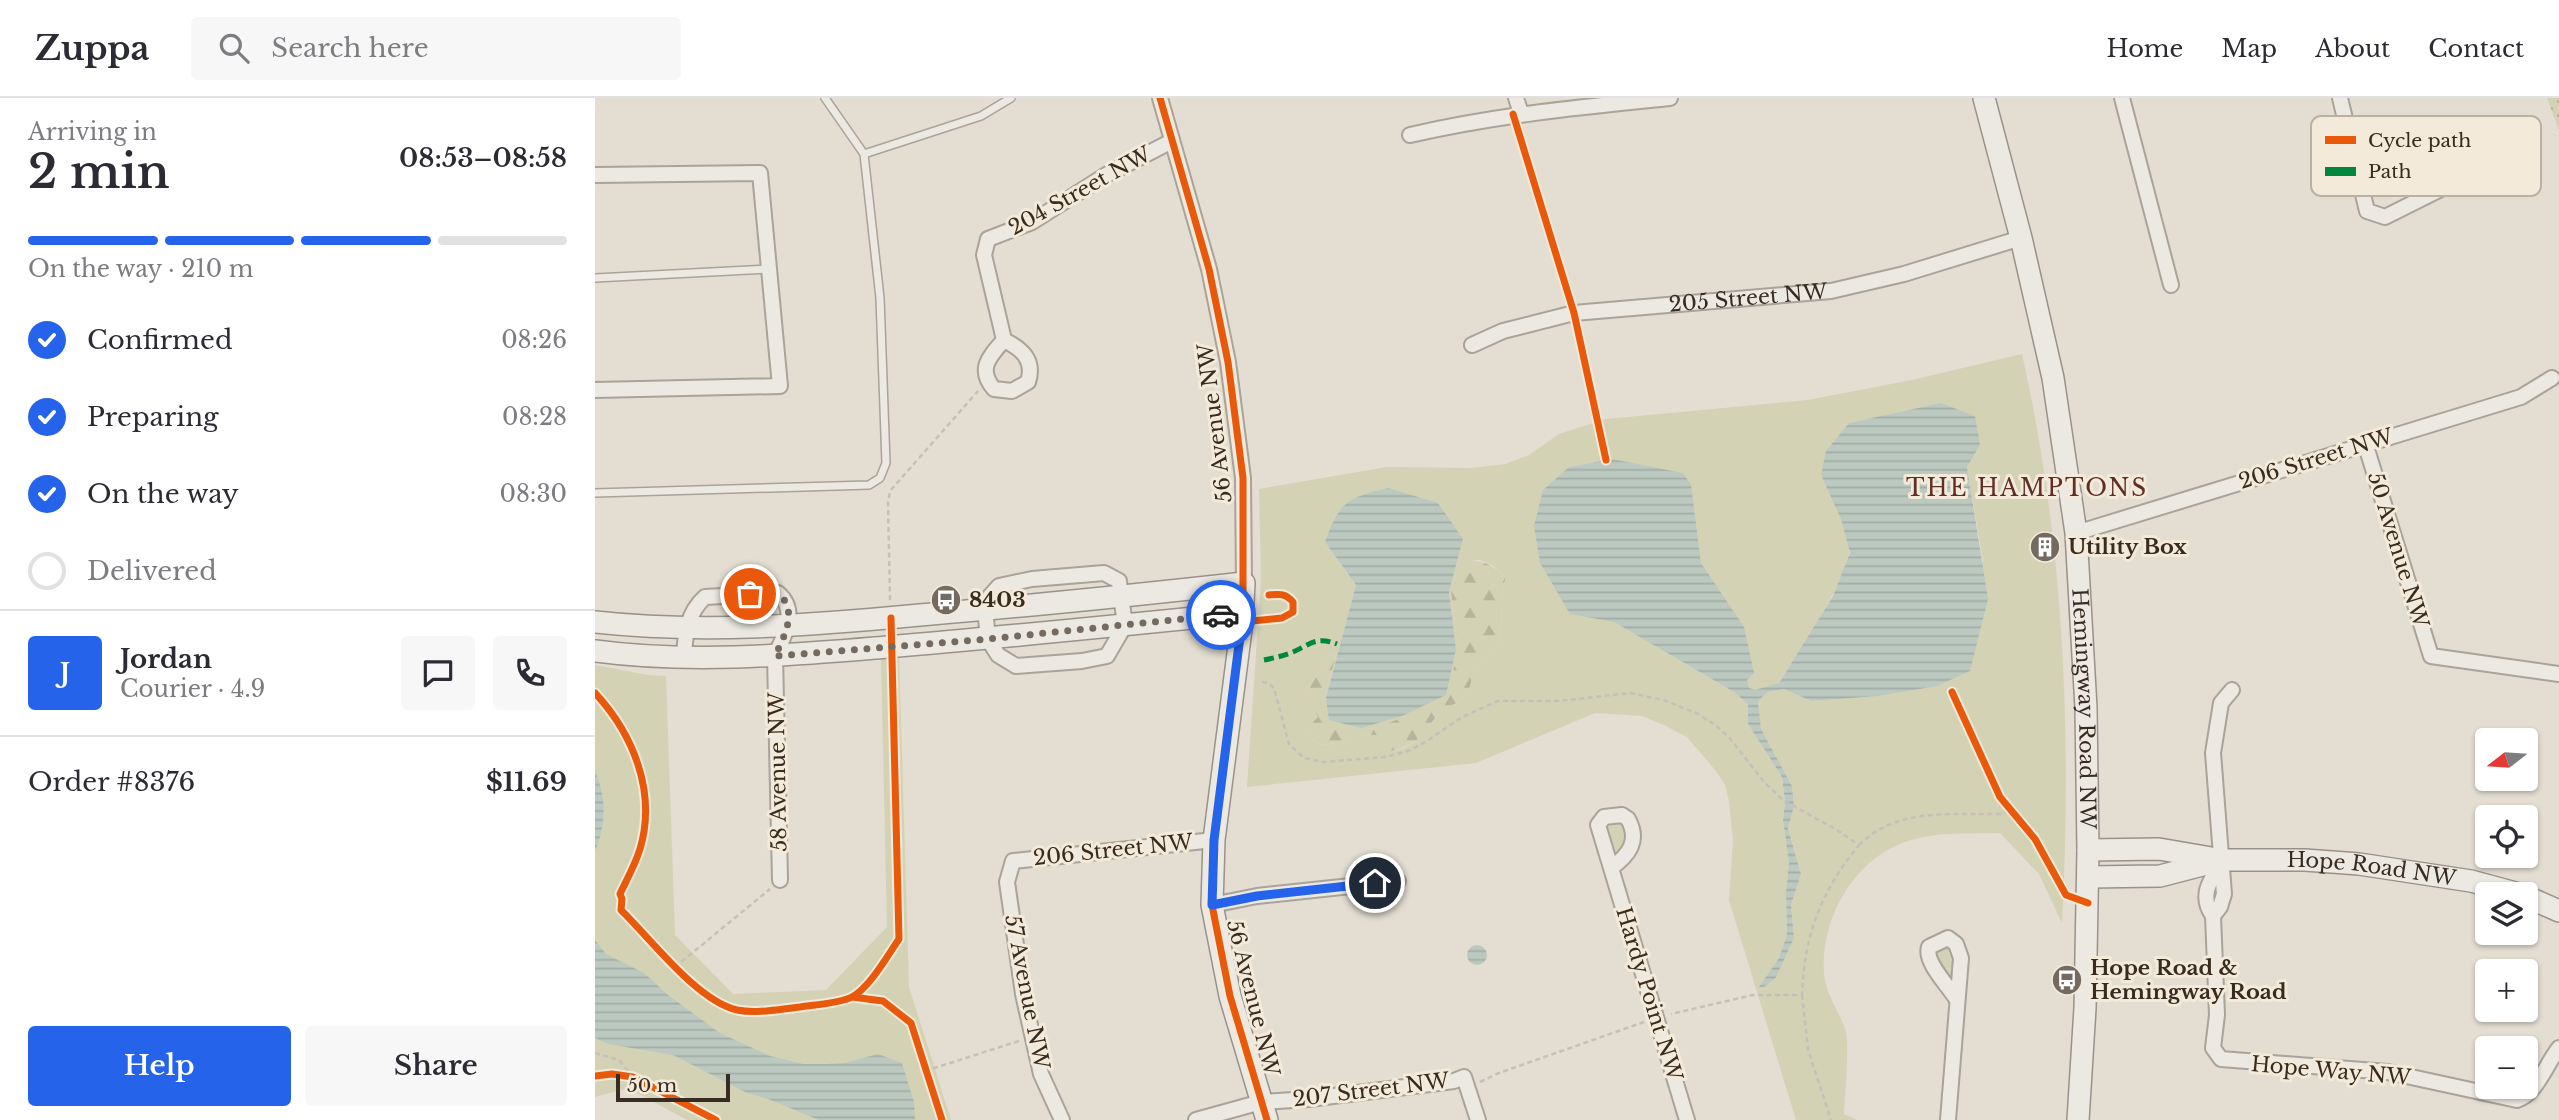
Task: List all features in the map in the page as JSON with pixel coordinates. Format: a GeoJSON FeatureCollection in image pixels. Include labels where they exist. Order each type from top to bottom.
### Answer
{"type":"FeatureCollection","features":[{"type":"Feature","properties":{"kind":"street","name":"56 Avenue NW"},"geometry":{"type":"LineString","coordinates":[[1160,98],[1209,269],[1228,362],[1243,478],[1243,613],[1214,840],[1212,905],[1230,996],[1264,1111]]}},
{"type":"Feature","properties":{"kind":"street"},"geometry":{"type":"LineString","coordinates":[[1516,98],[1521,113]]}},
{"type":"Feature","properties":{"kind":"street"},"geometry":{"type":"LineString","coordinates":[[1410,135],[1521,113],[1670,98]]}},
{"type":"Feature","properties":{"kind":"street","name":"Hemingway Road NW"},"geometry":{"type":"LineString","coordinates":[[1983,98],[2021,238],[2053,378],[2076,533],[2086,708],[2088,850],[2085,1008],[2078,1120]]}},
{"type":"Feature","properties":{"kind":"street"},"geometry":{"type":"LineString","coordinates":[[2122,98],[2171,285]]}},
{"type":"Feature","properties":{"kind":"street"},"geometry":{"type":"LineString","coordinates":[[2340,98],[2344,116]]}},
{"type":"Feature","properties":{"kind":"street","name":"204 Street NW"},"geometry":{"type":"LineString","coordinates":[[1004,340],[984,255],[988,239],[1033,222],[1106,175],[1172,141]]}},
{"type":"Feature","properties":{"kind":"street"},"geometry":{"type":"LineString","coordinates":[[595,175],[760,173],[780,386],[595,390]]}},
{"type":"Feature","properties":{"kind":"street"},"geometry":{"type":"LineString","coordinates":[[2363,196],[2367,211],[2385,218],[2428,196]]}},
{"type":"Feature","properties":{"kind":"street","name":"205 Street NW"},"geometry":{"type":"LineString","coordinates":[[1472,345],[1503,331],[1574,313],[1831,291],[1904,274],[2021,238]]}},
{"type":"Feature","properties":{"kind":"street"},"geometry":{"type":"LineString","coordinates":[[1004,340],[1025,353],[1030,362],[1031,374],[1028,382],[1012,391],[994,389],[985,374],[987,363],[1004,340]]}},
{"type":"Feature","properties":{"kind":"street","name":"206 Street NW"},"geometry":{"type":"LineString","coordinates":[[2076,533],[2521,397],[2552,378]]}},
{"type":"Feature","properties":{"kind":"street","name":"50 Avenue NW"},"geometry":{"type":"LineString","coordinates":[[2365,443],[2431,656],[2559,674]]}},
{"type":"Feature","properties":{"kind":"street"},"geometry":{"type":"LineString","coordinates":[[595,622],[685,629],[789,625],[985,610],[1244,583]]}},
{"type":"Feature","properties":{"kind":"street"},"geometry":{"type":"LineString","coordinates":[[684,657],[685,629],[699,602],[712,595],[778,593],[787,604],[789,625]]}},
{"type":"Feature","properties":{"kind":"street"},"geometry":{"type":"LineString","coordinates":[[985,610],[988,639],[997,655],[1016,666],[1082,661],[1107,656],[1125,625],[1121,596]]}},
{"type":"Feature","properties":{"kind":"street"},"geometry":{"type":"LineString","coordinates":[[595,651],[655,657],[775,656],[988,639],[1243,613]]}},
{"type":"Feature","properties":{"kind":"street","name":"58 Avenue NW"},"geometry":{"type":"LineString","coordinates":[[780,880],[775,656],[789,625]]}},
{"type":"Feature","properties":{"kind":"street","name":"Hope Way NW"},"geometry":{"type":"LineString","coordinates":[[2232,690],[2221,703],[2213,753],[2224,894],[2220,907],[2213,916],[2217,1015],[2213,1048],[2221,1059],[2388,1072],[2517,1100],[2525,1097],[2532,1089],[2559,1048]]}},
{"type":"Feature","properties":{"kind":"street","name":"206 Street NW"},"geometry":{"type":"LineString","coordinates":[[1013,861],[1214,840]]}},
{"type":"Feature","properties":{"kind":"street","name":"Hope Road NW"},"geometry":{"type":"LineString","coordinates":[[2088,850],[2159,849],[2223,860],[2305,860],[2359,864],[2475,882]]}},
{"type":"Feature","properties":{"kind":"street","name":"Hope Road NW"},"geometry":{"type":"LineString","coordinates":[[2088,877],[2160,876],[2223,860]]}},
{"type":"Feature","properties":{"kind":"street","name":"57 Avenue NW"},"geometry":{"type":"LineString","coordinates":[[1013,861],[1007,882],[1023,994],[1041,1074],[1062,1120]]}},
{"type":"Feature","properties":{"kind":"street","name":"Hardy Point NW"},"geometry":{"type":"LineString","coordinates":[[1611,868],[1686,1120]]}},
{"type":"Feature","properties":{"kind":"street"},"geometry":{"type":"LineString","coordinates":[[1212,905],[1257,896],[1398,880]]}},
{"type":"Feature","properties":{"kind":"street"},"geometry":{"type":"LineString","coordinates":[[2538,902],[2559,911]]}},
{"type":"Feature","properties":{"kind":"street"},"geometry":{"type":"LineString","coordinates":[[1948,1120],[1957,1000]]}},
{"type":"Feature","properties":{"kind":"street","name":"207 Street NW"},"geometry":{"type":"LineString","coordinates":[[1195,1120],[1264,1111],[1322,1097],[1454,1081],[1467,1083]]}},
{"type":"Feature","properties":{"kind":"street"},"geometry":{"type":"LineString","coordinates":[[1467,1083],[1478,1120]]}},
{"type":"Feature","properties":{"kind":"lane"},"geometry":{"type":"LineString","coordinates":[[595,493],[869,485],[880,478],[886,463],[880,298],[864,154],[825,98]]}},
{"type":"Feature","properties":{"kind":"lane"},"geometry":{"type":"LineString","coordinates":[[864,154],[981,116],[1011,98]]}},
{"type":"Feature","properties":{"kind":"lane"},"geometry":{"type":"LineString","coordinates":[[595,278],[769,269]]}},
{"type":"Feature","properties":{"kind":"path"},"geometry":{"type":"LineString","coordinates":[[891,618],[890,491],[987,381]]}},
{"type":"Feature","properties":{"kind":"path"},"geometry":{"type":"LineString","coordinates":[[1262,682],[1274,688],[1286,734],[1296,752],[1304,758],[1323,762],[1385,757],[1408,751],[1462,717],[1498,701],[1559,701],[1630,693],[1647,696],[1680,706],[1715,725],[1783,800],[1859,845]]}},
{"type":"Feature","properties":{"kind":"path"},"geometry":{"type":"LineString","coordinates":[[1831,1120],[1808,1049],[1802,995],[1804,958],[1816,916],[1828,888],[1859,845],[1882,827],[1913,816],[2000,814],[2008,808],[2020,820]]}},
{"type":"Feature","properties":{"kind":"path"},"geometry":{"type":"LineString","coordinates":[[675,967],[780,880]]}},
{"type":"Feature","properties":{"kind":"path"},"geometry":{"type":"LineString","coordinates":[[666,957],[682,974]]}},
{"type":"Feature","properties":{"kind":"path"},"geometry":{"type":"LineString","coordinates":[[1467,1083],[1656,1018],[1753,995],[1802,995]]}},
{"type":"Feature","properties":{"kind":"path"},"geometry":{"type":"LineString","coordinates":[[925,1070],[1019,1041]]}},
{"type":"Feature","properties":{"kind":"path"},"geometry":{"type":"LineString","coordinates":[[595,1053],[619,1060],[633,1077]]}},
{"type":"Feature","properties":{"kind":"path"},"geometry":{"type":"LineString","coordinates":[[921,1059],[929,1083]]}},
{"type":"Feature","properties":{"kind":"path"},"geometry":{"type":"LineString","coordinates":[[622,1076],[633,1077],[645,1083]]}},
{"type":"Feature","properties":{"kind":"green space"},"geometry":{"type":"Polygon","coordinates":[[[2547,98],[2559,98],[2559,130],[2547,98]]]}},
{"type":"Feature","properties":{"kind":"green space"},"geometry":{"type":"Polygon","coordinates":[[[2022,354],[2047,495],[2062,637],[2066,780],[2062,923],[2039,874],[2000,833],[1924,837],[1882,853],[1866,866],[1853,880],[1833,916],[1824,955],[1825,982],[1846,1036],[1844,1114],[1857,1120],[1796,1120],[1729,900],[1733,841],[1725,785],[1687,737],[1642,716],[1595,713],[1476,763],[1247,787],[1261,578],[1259,489],[1387,467],[1472,468],[1505,464],[1529,455],[1559,434],[1606,419],[1808,400],[1912,380],[2022,354]],[[1896,414],[1849,423],[1821,475],[1846,531],[1849,551],[1847,563],[1832,597],[1779,683],[1755,691],[1749,689],[1714,586],[1701,563],[1696,535],[1612,459],[1569,467],[1614,622],[1734,692],[1748,704],[1748,724],[1782,777],[1785,802],[1783,820],[1789,863],[1786,892],[1787,935],[1779,958],[1760,986],[1764,987],[1794,938],[1791,905],[1801,874],[1788,827],[1794,806],[1792,786],[1761,729],[1758,701],[1768,692],[1784,689],[1811,701],[1879,696],[1937,686],[1983,561],[1967,467],[1980,445],[1896,414]],[[1463,539],[1325,542],[1356,585],[1326,698],[1456,649],[1449,592],[1463,539]],[[1480,560],[1459,561],[1451,592],[1458,649],[1448,695],[1379,726],[1359,730],[1343,727],[1326,721],[1325,695],[1336,656],[1330,655],[1309,687],[1311,702],[1318,717],[1308,736],[1315,742],[1328,745],[1360,735],[1383,734],[1390,742],[1391,751],[1402,749],[1417,740],[1447,707],[1464,698],[1472,675],[1497,644],[1506,577],[1480,560]]]}},
{"type":"Feature","properties":{"kind":"green space"},"geometry":{"type":"Polygon","coordinates":[[[1459,560],[1484,563],[1506,577],[1497,644],[1472,675],[1464,698],[1439,713],[1424,733],[1403,748],[1391,751],[1383,734],[1360,735],[1328,745],[1315,742],[1308,736],[1313,722],[1309,687],[1330,655],[1336,656],[1325,695],[1359,730],[1404,717],[1458,649],[1451,592],[1459,560]]]}},
{"type":"Feature","properties":{"kind":"green space"},"geometry":{"type":"Polygon","coordinates":[[[899,657],[909,987],[951,1120],[687,1120],[628,1088],[595,1097],[595,665],[666,676],[675,935],[733,994],[826,990],[887,927],[881,659],[899,657]]]}},
{"type":"Feature","properties":{"kind":"green space"},"geometry":{"type":"Polygon","coordinates":[[[1615,819],[1627,823],[1627,844],[1613,861],[1603,825],[1615,819]]]}},
{"type":"Feature","properties":{"kind":"green space"},"geometry":{"type":"Polygon","coordinates":[[[1956,944],[1953,988],[1929,947],[1956,944]]]}},
{"type":"Feature","properties":{"kind":"shaded area"},"geometry":{"type":"Polygon","coordinates":[[[1941,403],[1975,416],[1980,445],[1967,467],[1988,599],[1970,671],[1937,686],[1879,696],[1811,701],[1784,689],[1768,692],[1758,701],[1761,729],[1792,786],[1794,806],[1788,828],[1801,874],[1791,905],[1794,938],[1775,979],[1764,987],[1759,987],[1779,958],[1787,935],[1786,892],[1789,863],[1783,820],[1785,802],[1782,777],[1748,724],[1748,704],[1734,692],[1614,622],[1570,614],[1540,563],[1534,526],[1543,490],[1569,467],[1612,459],[1683,473],[1691,485],[1701,563],[1744,627],[1754,673],[1747,680],[1749,688],[1755,690],[1779,683],[1833,596],[1850,553],[1841,519],[1821,475],[1826,451],[1849,423],[1941,403]]]}},
{"type":"Feature","properties":{"kind":"shaded area"},"geometry":{"type":"Polygon","coordinates":[[[1388,488],[1438,503],[1463,539],[1449,592],[1456,649],[1446,695],[1402,716],[1361,728],[1329,720],[1326,698],[1356,585],[1325,542],[1335,518],[1347,503],[1388,488]]]}},
{"type":"Feature","properties":{"kind":"shaded area"},"geometry":{"type":"Polygon","coordinates":[[[595,771],[602,792],[604,812],[595,852],[595,771]]]}},
{"type":"Feature","properties":{"kind":"shaded area"},"geometry":{"type":"Polygon","coordinates":[[[595,940],[606,954],[644,973],[668,995],[720,1033],[770,1056],[803,1064],[826,1064],[844,1063],[878,1054],[902,1063],[914,1102],[915,1120],[819,1120],[747,1093],[673,1055],[608,1044],[595,1038],[595,940]]]}},
{"type":"Feature","properties":{"kind":"shaded area"},"geometry":{"type":"Polygon","coordinates":[[[1477,945],[1484,948],[1487,955],[1484,962],[1477,965],[1470,962],[1467,955],[1470,948],[1477,945]]]}},
{"type":"Feature","properties":{"kind":"marked path"},"geometry":{"type":"LineString","coordinates":[[1264,660],[1319,641],[1337,644]]}},
{"type":"Feature","properties":{"kind":"cycle path"},"geometry":{"type":"LineString","coordinates":[[1160,98],[1209,269],[1228,362],[1243,478],[1243,613],[1214,840],[1212,905],[1230,996],[1267,1120]]}},
{"type":"Feature","properties":{"kind":"cycle path"},"geometry":{"type":"LineString","coordinates":[[1513,114],[1574,313],[1606,460]]}},
{"type":"Feature","properties":{"kind":"cycle path"},"geometry":{"type":"LineString","coordinates":[[1242,622],[1282,618],[1293,612],[1293,602],[1287,597],[1269,595]]}},
{"type":"Feature","properties":{"kind":"cycle path"},"geometry":{"type":"LineString","coordinates":[[595,693],[609,709],[630,745],[643,785],[645,828],[638,855],[620,894],[621,910],[690,982],[722,1004],[737,1010],[760,1011],[841,1001],[852,997],[865,986],[899,939],[891,618]]}},
{"type":"Feature","properties":{"kind":"cycle path"},"geometry":{"type":"LineString","coordinates":[[1952,692],[2000,797],[2035,839],[2066,895],[2088,903]]}},
{"type":"Feature","properties":{"kind":"cycle path"},"geometry":{"type":"LineString","coordinates":[[852,997],[883,1001],[911,1023],[942,1120]]}},
{"type":"Feature","properties":{"kind":"cycle path"},"geometry":{"type":"LineString","coordinates":[[595,1076],[612,1074],[633,1077],[716,1120]]}},
{"type":"Feature","properties":{"kind":"way so far"},"geometry":{"type":"LineString","coordinates":[[750,594],[778,593],[785,599],[789,625],[775,656],[988,639],[1221,615]]}},
{"type":"Feature","properties":{"kind":"place","name":"Utility Box"},"geometry":{"type":"Point","coordinates":[2045,547]}},
{"type":"Feature","properties":{"kind":"place","name":"8403"},"geometry":{"type":"Point","coordinates":[946,600]}},
{"type":"Feature","properties":{"kind":"place","name":"Hope Road & Hemingway Road"},"geometry":{"type":"Point","coordinates":[2067,980]}},
{"type":"Feature","properties":{"kind":"district","name":"THE HAMPTONS"},"geometry":{"type":"Point","coordinates":[2027,488]}},
{"type":"Feature","properties":{"kind":"route"},"geometry":{"type":"LineString","coordinates":[[1221,615],[1243,613],[1214,840],[1212,905],[1257,896],[1375,883]]}}]}
